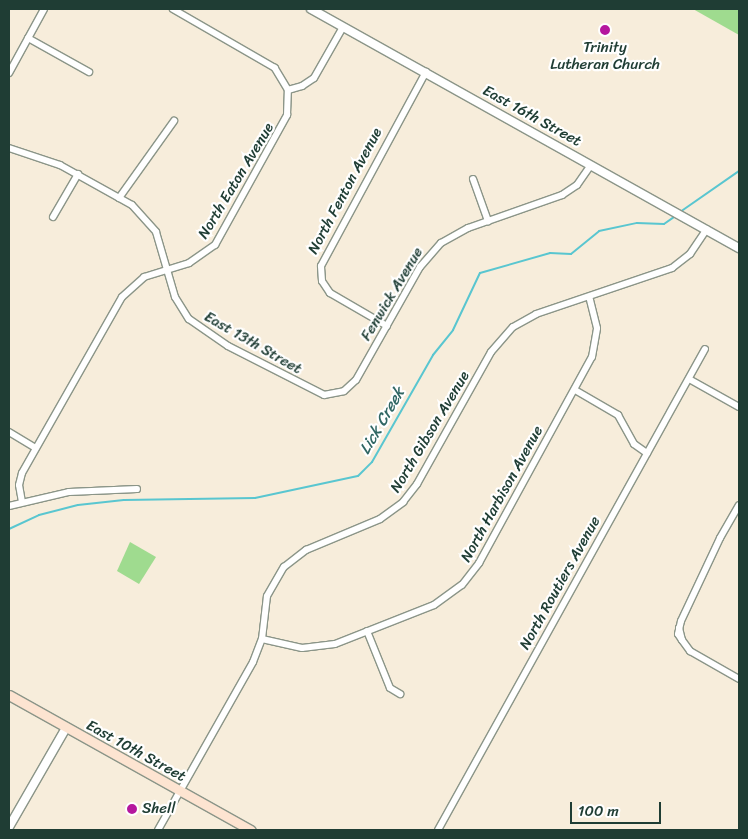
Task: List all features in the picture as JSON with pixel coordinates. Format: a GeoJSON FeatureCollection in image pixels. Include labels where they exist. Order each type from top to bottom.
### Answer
{"type":"FeatureCollection","features":[{"type":"Feature","properties":{"kind":"main road","name":"East 10th Street"},"geometry":{"type":"LineString","coordinates":[[9,695],[251,830]]}},
{"type":"Feature","properties":{"kind":"street"},"geometry":{"type":"LineString","coordinates":[[9,73],[44,9]]}},
{"type":"Feature","properties":{"kind":"street"},"geometry":{"type":"LineString","coordinates":[[173,9],[269,62],[279,72],[288,90],[302,86],[316,76],[343,27]]}},
{"type":"Feature","properties":{"kind":"street","name":"East 16th Street"},"geometry":{"type":"LineString","coordinates":[[311,9],[739,248]]}},
{"type":"Feature","properties":{"kind":"street"},"geometry":{"type":"LineString","coordinates":[[28,38],[89,72]]}},
{"type":"Feature","properties":{"kind":"street","name":"North Fenton Avenue"},"geometry":{"type":"LineString","coordinates":[[387,326],[330,293],[322,281],[321,266],[426,72]]}},
{"type":"Feature","properties":{"kind":"street","name":"North Eaton Avenue"},"geometry":{"type":"LineString","coordinates":[[22,502],[20,479],[124,294],[144,277],[197,260],[219,240],[284,123],[288,110],[288,90]]}},
{"type":"Feature","properties":{"kind":"street"},"geometry":{"type":"LineString","coordinates":[[119,198],[174,121]]}},
{"type":"Feature","properties":{"kind":"street","name":"East 13th Street"},"geometry":{"type":"LineString","coordinates":[[9,148],[42,157],[78,174],[139,211],[156,232],[177,303],[197,327],[310,391],[330,395]]}},
{"type":"Feature","properties":{"kind":"street","name":"Fenwick Avenue"},"geometry":{"type":"LineString","coordinates":[[330,395],[344,391],[355,382],[432,251],[453,235],[562,196],[579,183],[591,165]]}},
{"type":"Feature","properties":{"kind":"street"},"geometry":{"type":"LineString","coordinates":[[54,217],[78,174]]}},
{"type":"Feature","properties":{"kind":"street"},"geometry":{"type":"LineString","coordinates":[[473,179],[488,221]]}},
{"type":"Feature","properties":{"kind":"street","name":"North Gibson Avenue"},"geometry":{"type":"LineString","coordinates":[[158,830],[254,662],[262,640],[267,599],[280,571],[302,553],[375,522],[403,502],[417,484],[490,352],[506,334],[533,315],[672,268],[694,250],[706,229]]}},
{"type":"Feature","properties":{"kind":"street","name":"North Harbison Avenue"},"geometry":{"type":"LineString","coordinates":[[262,640],[290,646],[319,647],[367,631],[439,602],[468,579],[592,357],[597,340],[596,320],[589,297]]}},
{"type":"Feature","properties":{"kind":"street","name":"North Routiers Avenue"},"geometry":{"type":"LineString","coordinates":[[438,830],[705,349]]}},
{"type":"Feature","properties":{"kind":"street"},"geometry":{"type":"LineString","coordinates":[[688,378],[739,407]]}},
{"type":"Feature","properties":{"kind":"street"},"geometry":{"type":"LineString","coordinates":[[574,390],[618,415],[634,444],[647,453]]}},
{"type":"Feature","properties":{"kind":"street"},"geometry":{"type":"LineString","coordinates":[[9,432],[36,448]]}},
{"type":"Feature","properties":{"kind":"street"},"geometry":{"type":"LineString","coordinates":[[9,506],[92,490],[137,489]]}},
{"type":"Feature","properties":{"kind":"street"},"geometry":{"type":"LineString","coordinates":[[739,505],[716,545],[679,628],[678,636],[690,651],[739,679]]}},
{"type":"Feature","properties":{"kind":"street"},"geometry":{"type":"LineString","coordinates":[[367,631],[390,688],[400,694]]}},
{"type":"Feature","properties":{"kind":"street"},"geometry":{"type":"LineString","coordinates":[[9,827],[66,728]]}},
{"type":"Feature","properties":{"kind":"green space"},"geometry":{"type":"Polygon","coordinates":[[[693,9],[739,9],[739,35],[693,9]]]}},
{"type":"Feature","properties":{"kind":"green space"},"geometry":{"type":"Polygon","coordinates":[[[130,542],[156,557],[139,584],[117,571],[130,542]]]}},
{"type":"Feature","properties":{"kind":"waterway","name":"Lick Creek"},"geometry":{"type":"LineString","coordinates":[[680,212],[739,171]]}},
{"type":"Feature","properties":{"kind":"waterway","name":"Lick Creek"},"geometry":{"type":"LineString","coordinates":[[9,529],[39,515],[78,505],[124,500],[255,498],[358,476],[372,462],[433,355],[453,330],[480,273],[550,253],[571,254],[599,231],[637,223],[664,224],[674,217]]}},
{"type":"Feature","properties":{"kind":"place","name":"Trinity Lutheran Church"},"geometry":{"type":"Point","coordinates":[605,30]}},
{"type":"Feature","properties":{"kind":"place","name":"Shell"},"geometry":{"type":"Point","coordinates":[132,809]}}]}
